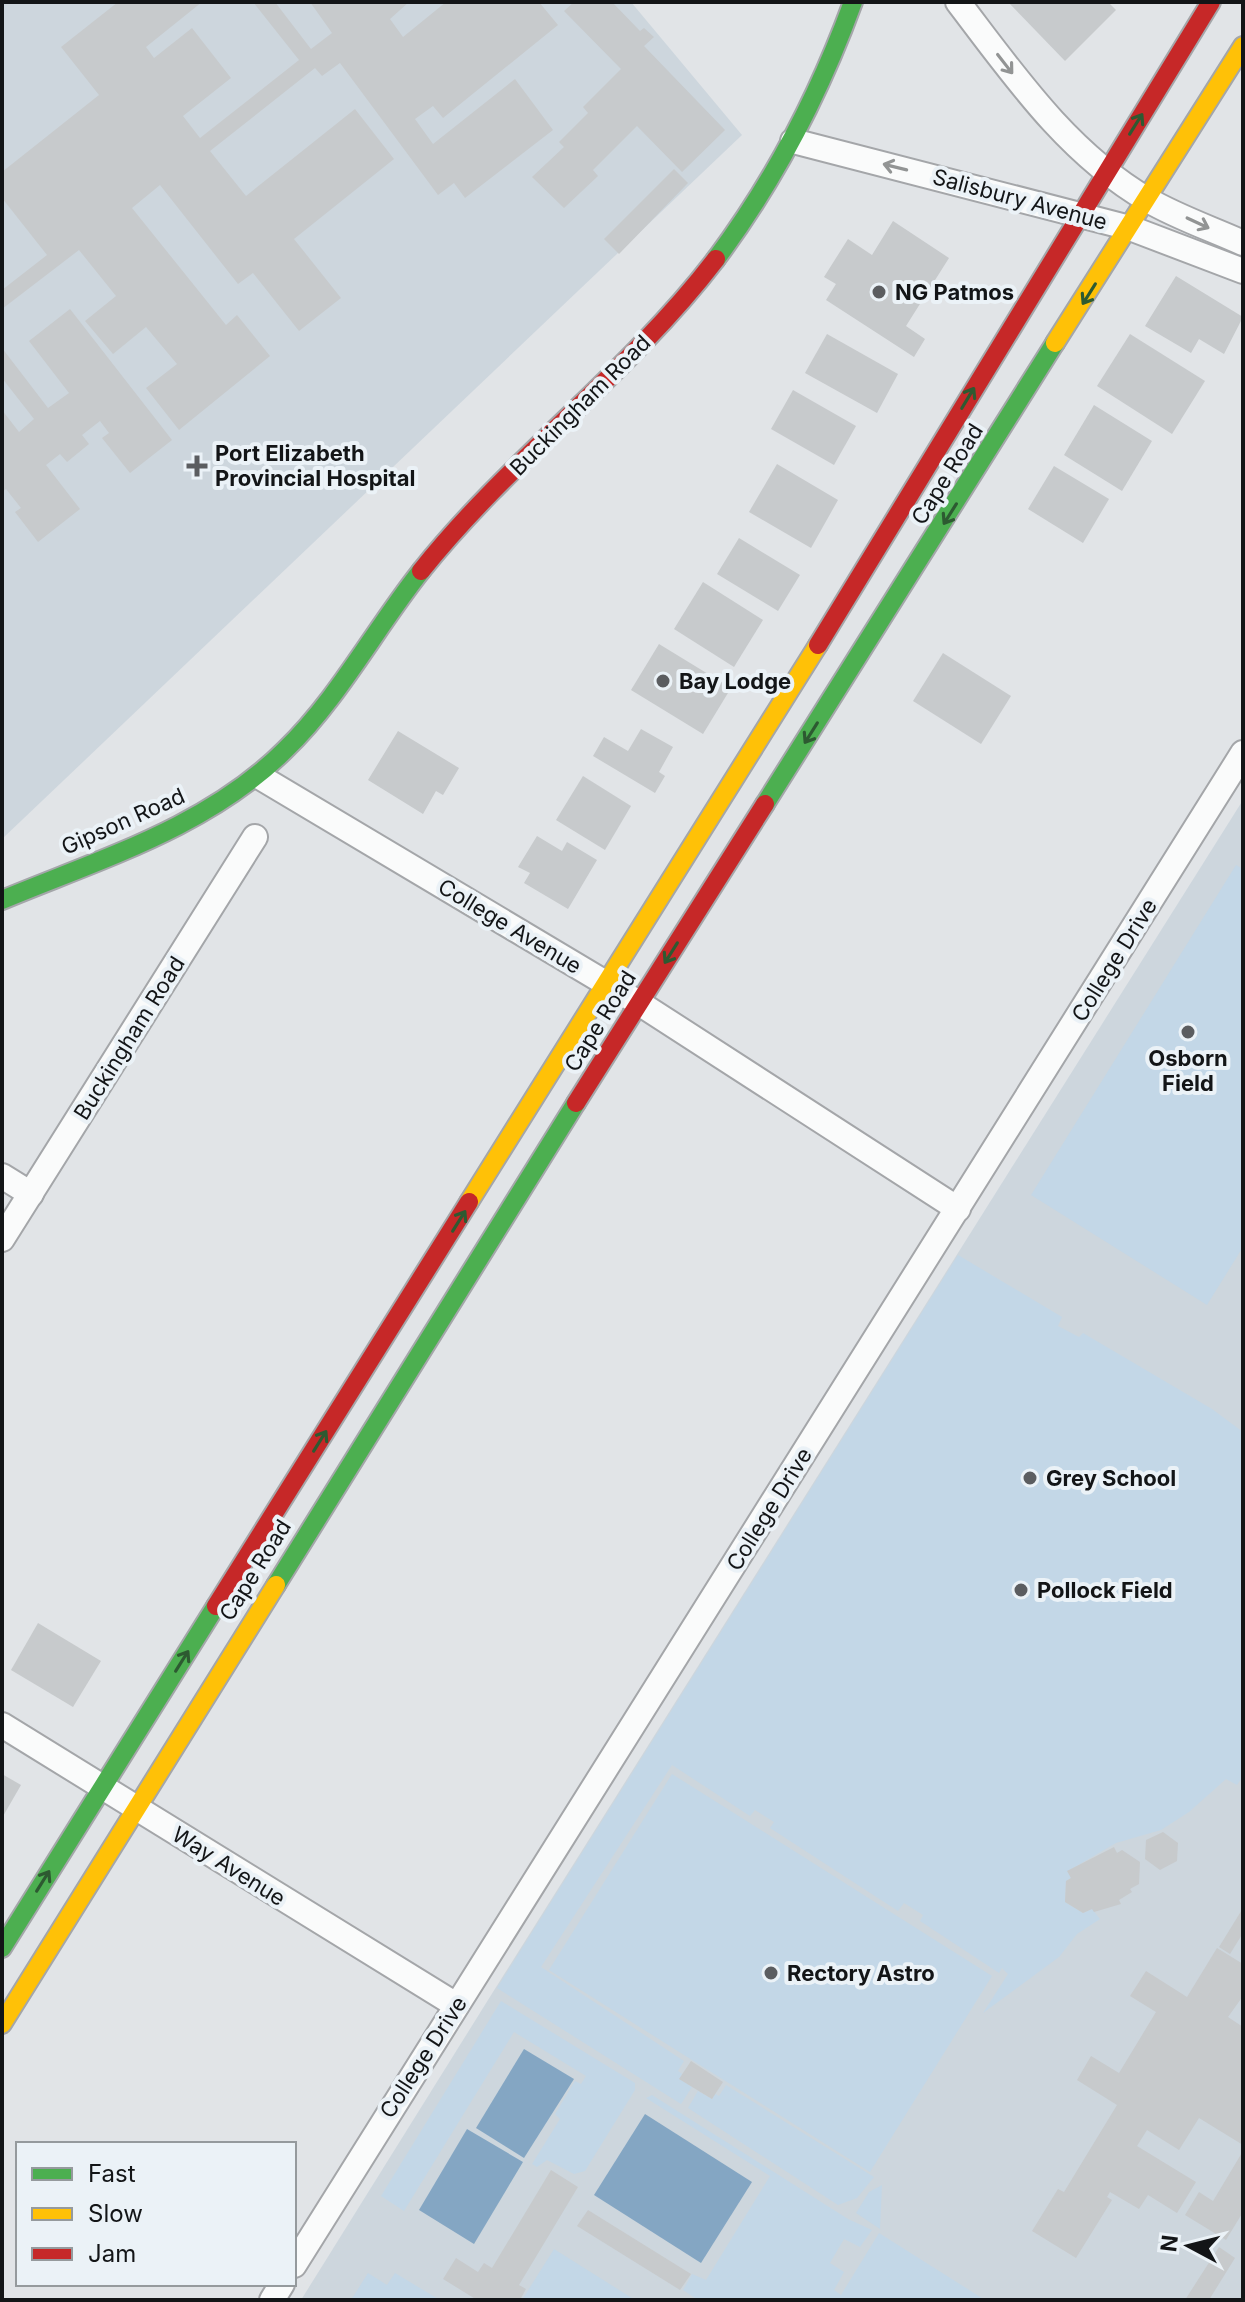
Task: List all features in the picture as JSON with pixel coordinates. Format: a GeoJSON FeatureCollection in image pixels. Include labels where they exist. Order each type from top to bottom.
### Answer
{"type":"FeatureCollection","features":[{"type":"Feature","properties":{"kind":"main road","name":"Buckingham Road"},"geometry":{"type":"LineString","coordinates":[[260,777],[316,716],[408,587],[447,541],[632,355],[713,264],[744,222],[793,141],[853,2]]}},
{"type":"Feature","properties":{"kind":"main road","name":"Cape Road"},"geometry":{"type":"LineString","coordinates":[[2,1948],[841,608],[1079,213],[1211,2]]}},
{"type":"Feature","properties":{"kind":"main road","name":"Cape Road"},"geometry":{"type":"LineString","coordinates":[[2,2024],[639,1003],[1243,46]]}},
{"type":"Feature","properties":{"kind":"main road","name":"Gipson Road"},"geometry":{"type":"LineString","coordinates":[[2,900],[189,819],[260,777]]}},
{"type":"Feature","properties":{"kind":"street","name":"Salisbury Avenue"},"geometry":{"type":"LineString","coordinates":[[958,2],[1037,104],[1107,171],[1148,200],[1243,243]]}},
{"type":"Feature","properties":{"kind":"street","name":"Salisbury Avenue"},"geometry":{"type":"LineString","coordinates":[[793,141],[1079,213],[1130,228],[1243,271]]}},
{"type":"Feature","properties":{"kind":"street","name":"College Drive"},"geometry":{"type":"LineString","coordinates":[[296,2262],[1243,753]]}},
{"type":"Feature","properties":{"kind":"street","name":"College Avenue"},"geometry":{"type":"LineString","coordinates":[[260,777],[639,1003],[958,1209]]}},
{"type":"Feature","properties":{"kind":"street","name":"Buckingham Road"},"geometry":{"type":"LineString","coordinates":[[2,1239],[255,837]]}},
{"type":"Feature","properties":{"kind":"street"},"geometry":{"type":"LineString","coordinates":[[2,1176],[31,1194]]}},
{"type":"Feature","properties":{"kind":"street","name":"Way Avenue"},"geometry":{"type":"LineString","coordinates":[[2,1725],[456,2005]]}},
{"type":"Feature","properties":{"kind":"shaded area","name":"Port Elizabeth Provincial Hospital"},"geometry":{"type":"Polygon","coordinates":[[[2,2],[631,2],[742,135],[2,839],[2,2]]]}},
{"type":"Feature","properties":{"kind":"shaded area","name":"Grey School"},"geometry":{"type":"Polygon","coordinates":[[[1243,800],[1243,2300],[301,2300],[493,1992],[1243,800]]]}},
{"type":"Feature","properties":{"kind":"shaded area","name":"Osborn Field"},"geometry":{"type":"Polygon","coordinates":[[[1236,865],[1243,869],[1243,1247],[1207,1305],[1031,1195],[1236,865]]]}},
{"type":"Feature","properties":{"kind":"shaded area"},"geometry":{"type":"Polygon","coordinates":[[[958,1255],[1062,1317],[1058,1326],[1079,1337],[1083,1333],[1212,1409],[1243,1432],[1243,1776],[1237,1785],[1226,1779],[1189,1812],[1161,1830],[1116,1843],[1068,1871],[1071,1878],[1066,1881],[1065,1902],[1083,1913],[1092,1909],[1100,1919],[1077,1934],[1059,1957],[983,2013],[1008,1974],[1002,1968],[999,1973],[920,1921],[923,1915],[904,1903],[898,1911],[770,1828],[774,1822],[755,1810],[750,1816],[672,1765],[541,1967],[684,2061],[678,2071],[682,2074],[680,2079],[692,2087],[681,2104],[497,1988],[958,1255]]]}},
{"type":"Feature","properties":{"kind":"shaded area","name":"Rectory Astro"},"geometry":{"type":"Polygon","coordinates":[[[672,1774],[992,1976],[870,2172],[549,1970],[672,1774]]]}},
{"type":"Feature","properties":{"kind":"shaded area"},"geometry":{"type":"Polygon","coordinates":[[[501,2001],[635,2083],[635,2090],[585,2171],[574,2174],[547,2160],[537,2167],[532,2164],[560,2119],[555,2114],[575,2081],[581,2084],[586,2076],[514,2032],[404,2211],[381,2196],[501,2001]]]}},
{"type":"Feature","properties":{"kind":"shaded area"},"geometry":{"type":"Polygon","coordinates":[[[726,2085],[874,2177],[857,2198],[838,2205],[688,2108],[698,2091],[712,2099],[715,2094],[719,2096],[726,2085]]]}},
{"type":"Feature","properties":{"kind":"shaded area"},"geometry":{"type":"Polygon","coordinates":[[[652,2095],[848,2219],[872,2230],[860,2247],[844,2239],[830,2263],[844,2272],[834,2290],[841,2295],[879,2233],[985,2300],[698,2300],[683,2290],[692,2274],[706,2280],[770,2176],[646,2098],[652,2095]]]}},
{"type":"Feature","properties":{"kind":"shaded area"},"geometry":{"type":"Polygon","coordinates":[[[882,2185],[880,2229],[856,2213],[869,2192],[882,2185]]]}},
{"type":"Feature","properties":{"kind":"shaded area"},"geometry":{"type":"Polygon","coordinates":[[[554,2249],[635,2300],[522,2300],[554,2249]]]}},
{"type":"Feature","properties":{"kind":"shaded area"},"geometry":{"type":"Polygon","coordinates":[[[368,2273],[387,2285],[395,2273],[440,2300],[351,2300],[368,2273]]]}},
{"type":"Feature","properties":{"kind":"water"},"geometry":{"type":"Polygon","coordinates":[[[524,2049],[574,2079],[524,2158],[476,2128],[524,2049]]]}},
{"type":"Feature","properties":{"kind":"water"},"geometry":{"type":"Polygon","coordinates":[[[645,2114],[752,2182],[701,2263],[594,2195],[645,2114]]]}},
{"type":"Feature","properties":{"kind":"water"},"geometry":{"type":"Polygon","coordinates":[[[467,2129],[523,2162],[474,2244],[419,2210],[467,2129]]]}},
{"type":"Feature","properties":{"kind":"building"},"geometry":{"type":"Polygon","coordinates":[[[118,2],[202,2],[146,47],[154,58],[192,28],[231,78],[183,116],[200,138],[299,60],[253,2],[275,2],[311,49],[332,33],[310,2],[409,2],[390,19],[403,37],[446,2],[539,2],[558,25],[443,118],[433,106],[415,119],[433,144],[515,79],[553,130],[465,198],[454,183],[438,195],[340,63],[322,76],[315,68],[210,151],[246,196],[355,109],[394,159],[294,239],[341,298],[299,331],[253,273],[238,284],[160,185],[132,208],[226,325],[237,315],[270,356],[179,430],[146,388],[177,364],[146,327],[113,354],[85,321],[116,296],[79,250],[2,309],[2,290],[47,255],[2,198],[2,172],[99,95],[61,47],[118,2]]]}},
{"type":"Feature","properties":{"kind":"building"},"geometry":{"type":"Polygon","coordinates":[[[574,2],[612,2],[640,31],[644,28],[654,37],[644,46],[725,130],[682,172],[637,126],[593,170],[598,176],[564,208],[532,177],[564,147],[559,142],[588,113],[583,107],[621,69],[564,11],[574,2]]]}},
{"type":"Feature","properties":{"kind":"building"},"geometry":{"type":"Polygon","coordinates":[[[1008,2],[1108,2],[1116,10],[1065,61],[1008,2]]]}},
{"type":"Feature","properties":{"kind":"building"},"geometry":{"type":"Polygon","coordinates":[[[674,169],[688,183],[619,254],[604,239],[674,169]]]}},
{"type":"Feature","properties":{"kind":"building","name":"NG Patmos"},"geometry":{"type":"Polygon","coordinates":[[[893,221],[949,258],[906,326],[925,339],[914,357],[826,300],[836,284],[824,277],[848,239],[872,255],[893,221]]]}},
{"type":"Feature","properties":{"kind":"building"},"geometry":{"type":"Polygon","coordinates":[[[1176,276],[1243,317],[1224,354],[1199,339],[1191,353],[1145,326],[1176,276]]]}},
{"type":"Feature","properties":{"kind":"building"},"geometry":{"type":"Polygon","coordinates":[[[70,309],[172,440],[130,473],[102,438],[109,433],[100,421],[82,435],[89,444],[67,462],[60,454],[46,465],[80,509],[38,542],[15,512],[21,508],[6,489],[2,492],[2,410],[19,432],[34,419],[2,378],[2,348],[48,408],[69,393],[29,341],[70,309]]]}},
{"type":"Feature","properties":{"kind":"building"},"geometry":{"type":"Polygon","coordinates":[[[827,334],[898,374],[877,413],[805,373],[827,334]]]}},
{"type":"Feature","properties":{"kind":"building"},"geometry":{"type":"Polygon","coordinates":[[[1130,334],[1205,381],[1172,434],[1097,386],[1130,334]]]}},
{"type":"Feature","properties":{"kind":"building"},"geometry":{"type":"Polygon","coordinates":[[[793,390],[856,426],[834,465],[771,429],[793,390]]]}},
{"type":"Feature","properties":{"kind":"building"},"geometry":{"type":"Polygon","coordinates":[[[1094,405],[1152,441],[1122,491],[1064,455],[1094,405]]]}},
{"type":"Feature","properties":{"kind":"building"},"geometry":{"type":"Polygon","coordinates":[[[777,464],[838,500],[811,548],[749,512],[777,464]]]}},
{"type":"Feature","properties":{"kind":"building"},"geometry":{"type":"Polygon","coordinates":[[[1054,466],[1109,499],[1083,543],[1028,509],[1054,466]]]}},
{"type":"Feature","properties":{"kind":"building"},"geometry":{"type":"Polygon","coordinates":[[[739,538],[800,575],[778,611],[717,574],[739,538]]]}},
{"type":"Feature","properties":{"kind":"building"},"geometry":{"type":"Polygon","coordinates":[[[703,582],[763,620],[734,667],[674,629],[703,582]]]}},
{"type":"Feature","properties":{"kind":"building"},"geometry":{"type":"Polygon","coordinates":[[[659,644],[731,688],[703,734],[631,690],[659,644]]]}},
{"type":"Feature","properties":{"kind":"building"},"geometry":{"type":"Polygon","coordinates":[[[943,653],[1011,696],[981,744],[913,701],[943,653]]]}},
{"type":"Feature","properties":{"kind":"building"},"geometry":{"type":"Polygon","coordinates":[[[641,729],[673,747],[659,772],[665,776],[655,793],[593,756],[604,737],[628,751],[641,729]]]}},
{"type":"Feature","properties":{"kind":"building"},"geometry":{"type":"Polygon","coordinates":[[[398,731],[459,768],[443,795],[436,791],[423,814],[368,780],[398,731]]]}},
{"type":"Feature","properties":{"kind":"building"},"geometry":{"type":"Polygon","coordinates":[[[583,776],[631,806],[605,850],[556,820],[583,776]]]}},
{"type":"Feature","properties":{"kind":"building"},"geometry":{"type":"Polygon","coordinates":[[[537,836],[562,851],[567,842],[597,860],[568,909],[524,883],[530,873],[518,867],[537,836]]]}},
{"type":"Feature","properties":{"kind":"building"},"geometry":{"type":"Polygon","coordinates":[[[38,1623],[101,1661],[73,1707],[11,1670],[38,1623]]]}},
{"type":"Feature","properties":{"kind":"building"},"geometry":{"type":"Polygon","coordinates":[[[2,1774],[21,1785],[2,1818],[2,1774]]]}},
{"type":"Feature","properties":{"kind":"building"},"geometry":{"type":"Polygon","coordinates":[[[1163,1832],[1178,1843],[1177,1861],[1160,1870],[1145,1859],[1146,1840],[1163,1832]]]}},
{"type":"Feature","properties":{"kind":"building"},"geometry":{"type":"Polygon","coordinates":[[[1114,1847],[1117,1853],[1122,1850],[1140,1862],[1139,1884],[1130,1889],[1132,1892],[1119,1900],[1121,1904],[1094,1912],[1092,1909],[1083,1913],[1065,1902],[1066,1881],[1071,1878],[1067,1871],[1114,1847]]]}},
{"type":"Feature","properties":{"kind":"building"},"geometry":{"type":"Polygon","coordinates":[[[1243,1908],[1243,1933],[1230,1954],[1219,1947],[1243,1908]]]}},
{"type":"Feature","properties":{"kind":"building"},"geometry":{"type":"Polygon","coordinates":[[[1217,1948],[1243,1964],[1243,1996],[1228,2017],[1243,2027],[1243,2145],[1199,2118],[1179,2150],[1147,2130],[1137,2146],[1196,2182],[1177,2213],[1148,2195],[1139,2209],[1110,2192],[1107,2197],[1112,2200],[1076,2258],[1032,2231],[1058,2189],[1064,2192],[1117,2105],[1077,2080],[1091,2056],[1119,2073],[1156,2012],[1130,1996],[1146,1971],[1187,1997],[1217,1948]]]}},
{"type":"Feature","properties":{"kind":"building"},"geometry":{"type":"Polygon","coordinates":[[[691,2061],[723,2082],[712,2099],[679,2079],[691,2061]]]}},
{"type":"Feature","properties":{"kind":"building"},"geometry":{"type":"Polygon","coordinates":[[[1243,2151],[1243,2212],[1226,2240],[1185,2215],[1199,2192],[1213,2201],[1243,2151]]]}},
{"type":"Feature","properties":{"kind":"building"},"geometry":{"type":"Polygon","coordinates":[[[551,2170],[578,2187],[519,2285],[526,2289],[520,2300],[477,2300],[443,2279],[456,2258],[478,2272],[484,2263],[492,2268],[551,2170]]]}},
{"type":"Feature","properties":{"kind":"building"},"geometry":{"type":"Polygon","coordinates":[[[588,2210],[691,2274],[680,2290],[577,2226],[588,2210]]]}},
{"type":"Feature","properties":{"kind":"building"},"geometry":{"type":"Polygon","coordinates":[[[1219,2247],[1235,2258],[1209,2300],[1185,2300],[1219,2247]]]}},
{"type":"Feature","properties":{"kind":"traffic: fast"},"geometry":{"type":"LineString","coordinates":[[716,259],[758,199],[794,136],[826,70],[853,2]]}},
{"type":"Feature","properties":{"kind":"traffic: fast"},"geometry":{"type":"LineString","coordinates":[[765,804],[1055,343]]}},
{"type":"Feature","properties":{"kind":"traffic: fast"},"geometry":{"type":"LineString","coordinates":[[2,900],[151,838],[222,800],[255,777],[285,750],[322,709],[421,571]]}},
{"type":"Feature","properties":{"kind":"traffic: fast"},"geometry":{"type":"LineString","coordinates":[[276,1585],[576,1103]]}},
{"type":"Feature","properties":{"kind":"traffic: fast"},"geometry":{"type":"LineString","coordinates":[[2,1948],[216,1606]]}},
{"type":"Feature","properties":{"kind":"traffic: slow"},"geometry":{"type":"LineString","coordinates":[[1055,343],[1243,46]]}},
{"type":"Feature","properties":{"kind":"traffic: slow"},"geometry":{"type":"LineString","coordinates":[[469,1202],[818,645]]}},
{"type":"Feature","properties":{"kind":"traffic: slow"},"geometry":{"type":"LineString","coordinates":[[2,2024],[276,1585]]}},
{"type":"Feature","properties":{"kind":"traffic: jam"},"geometry":{"type":"LineString","coordinates":[[818,645],[1211,2]]}},
{"type":"Feature","properties":{"kind":"traffic: jam"},"geometry":{"type":"LineString","coordinates":[[421,571],[492,491],[646,340],[716,259]]}},
{"type":"Feature","properties":{"kind":"traffic: jam"},"geometry":{"type":"LineString","coordinates":[[576,1103],[765,804]]}},
{"type":"Feature","properties":{"kind":"traffic: jam"},"geometry":{"type":"LineString","coordinates":[[216,1606],[469,1202]]}},
{"type":"Feature","properties":{"kind":"place","name":"NG Patmos"},"geometry":{"type":"Point","coordinates":[879,292]}},
{"type":"Feature","properties":{"kind":"place","name":"Port Elizabeth Provincial Hospital"},"geometry":{"type":"Point","coordinates":[197,466]}},
{"type":"Feature","properties":{"kind":"place","name":"Bay Lodge"},"geometry":{"type":"Point","coordinates":[663,681]}},
{"type":"Feature","properties":{"kind":"place","name":"Osborn Field"},"geometry":{"type":"Point","coordinates":[1188,1032]}},
{"type":"Feature","properties":{"kind":"place","name":"Grey School"},"geometry":{"type":"Point","coordinates":[1030,1478]}},
{"type":"Feature","properties":{"kind":"place","name":"Pollock Field"},"geometry":{"type":"Point","coordinates":[1021,1590]}},
{"type":"Feature","properties":{"kind":"place","name":"Rectory Astro"},"geometry":{"type":"Point","coordinates":[771,1973]}}]}
